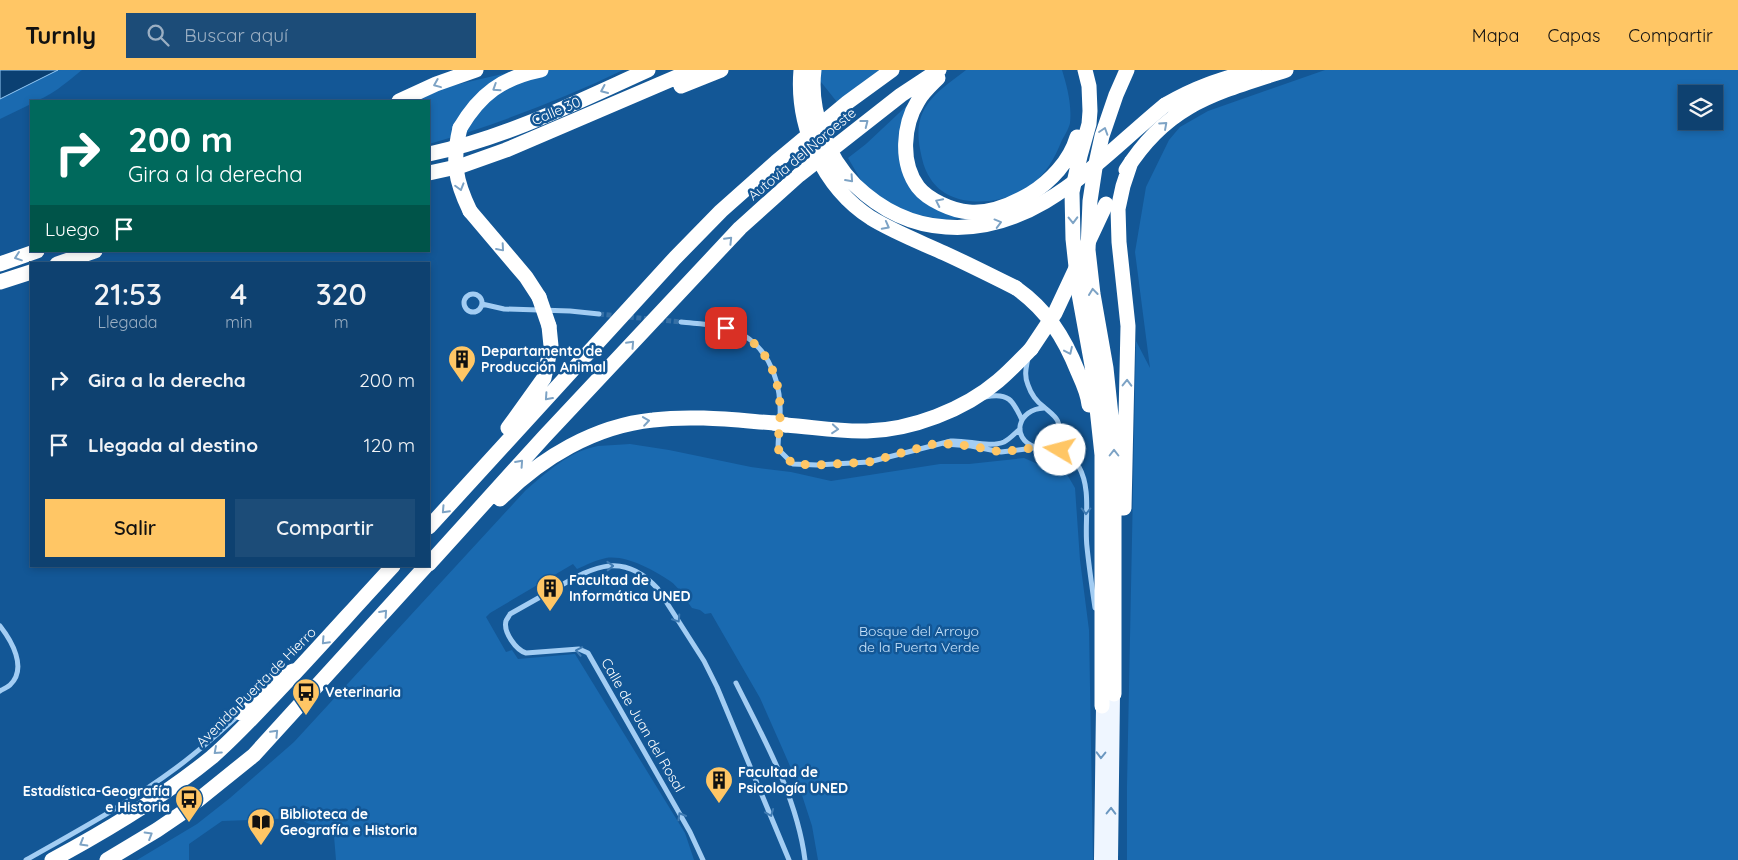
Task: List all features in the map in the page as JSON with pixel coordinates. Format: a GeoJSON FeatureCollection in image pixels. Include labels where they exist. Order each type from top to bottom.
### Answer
{"type":"FeatureCollection","features":[{"type":"Feature","properties":{"kind":"highway"},"geometry":{"type":"LineString","coordinates":[[401,100],[436,84],[476,70]]}},
{"type":"Feature","properties":{"kind":"highway"},"geometry":{"type":"LineString","coordinates":[[430,526],[461,492],[544,378],[551,346],[549,326],[539,297],[526,277],[470,211],[462,195],[455,165],[455,149],[460,128],[470,111],[496,86],[518,76],[541,70]]}},
{"type":"Feature","properties":{"kind":"highway","name":"Calle 30"},"geometry":{"type":"LineString","coordinates":[[430,154],[460,148],[547,116],[648,70]]}},
{"type":"Feature","properties":{"kind":"highway","name":"Calle 30"},"geometry":{"type":"LineString","coordinates":[[430,173],[461,166],[506,150],[693,70]]}},
{"type":"Feature","properties":{"kind":"highway"},"geometry":{"type":"LineString","coordinates":[[506,150],[525,150],[721,70]]}},
{"type":"Feature","properties":{"kind":"highway"},"geometry":{"type":"LineString","coordinates":[[801,70],[800,89],[802,106],[810,141],[826,173],[846,197],[871,218],[1016,288],[1033,300],[1044,312],[1068,346],[1088,394],[1095,462],[1095,655],[1102,706]]}},
{"type":"Feature","properties":{"kind":"highway"},"geometry":{"type":"LineString","coordinates":[[814,70],[817,117],[826,141],[849,179],[881,207],[914,222],[936,227],[956,228],[999,223],[1040,206],[1070,186],[1165,105],[1209,83],[1254,70]]}},
{"type":"Feature","properties":{"kind":"highway","name":"Autovía del Noroeste"},"geometry":{"type":"LineString","coordinates":[[461,492],[675,258],[721,211],[848,102],[892,70]]}},
{"type":"Feature","properties":{"kind":"highway","name":"Autovía del Noroeste"},"geometry":{"type":"LineString","coordinates":[[430,563],[740,228],[798,175],[901,95],[939,70]]}},
{"type":"Feature","properties":{"kind":"highway"},"geometry":{"type":"LineString","coordinates":[[946,70],[918,100],[907,124],[906,151],[909,165],[919,188],[929,197],[968,212],[988,212],[1024,198],[1042,187],[1067,158],[1076,142],[1082,123],[1084,106],[1077,70]]}},
{"type":"Feature","properties":{"kind":"highway"},"geometry":{"type":"LineString","coordinates":[[1085,70],[1089,86],[1089,124],[1072,192],[1073,229],[1079,294],[1093,371],[1102,455],[1102,706]]}},
{"type":"Feature","properties":{"kind":"highway"},"geometry":{"type":"LineString","coordinates":[[1114,694],[1114,444],[1106,368],[1093,294],[1088,250],[1090,201],[1095,168],[1105,128],[1127,70]]}},
{"type":"Feature","properties":{"kind":"highway"},"geometry":{"type":"LineString","coordinates":[[402,593],[435,569],[519,481],[548,459],[586,438],[619,426],[652,420],[705,418],[866,431],[891,429],[923,421],[957,409],[997,382],[1031,349],[1055,313],[1106,204],[1131,162],[1166,122],[1198,101],[1216,92],[1286,70]]}},
{"type":"Feature","properties":{"kind":"highway"},"geometry":{"type":"LineString","coordinates":[[1114,694],[1119,654],[1128,380],[1128,326],[1119,242],[1118,208],[1131,162]]}},
{"type":"Feature","properties":{"kind":"highway"},"geometry":{"type":"LineString","coordinates":[[0,264],[34,252]]}},
{"type":"Feature","properties":{"kind":"highway"},"geometry":{"type":"LineString","coordinates":[[63,262],[92,252]]}},
{"type":"Feature","properties":{"kind":"highway"},"geometry":{"type":"LineString","coordinates":[[0,282],[30,272]]}},
{"type":"Feature","properties":{"kind":"highway","name":"Avenida Puerta de Hierro"},"geometry":{"type":"LineString","coordinates":[[52,860],[84,843],[155,799],[213,756],[235,736],[301,667],[392,567]]}},
{"type":"Feature","properties":{"kind":"highway"},"geometry":{"type":"LineString","coordinates":[[107,860],[182,813],[254,754],[426,567]]}},
{"type":"Feature","properties":{"kind":"highway"},"geometry":{"type":"LineString","coordinates":[[241,713],[273,680],[301,667]]}},
{"type":"Feature","properties":{"kind":"main road"},"geometry":{"type":"LineString","coordinates":[[1112,860],[1114,694]]}},
{"type":"Feature","properties":{"kind":"main road"},"geometry":{"type":"LineString","coordinates":[[1100,860],[1102,706]]}},
{"type":"Feature","properties":{"kind":"street"},"geometry":{"type":"LineString","coordinates":[[482,304],[504,310],[570,311],[599,314]]}},
{"type":"Feature","properties":{"kind":"street"},"geometry":{"type":"LineString","coordinates":[[681,322],[735,330],[748,337],[759,348],[774,373],[778,386],[780,408],[778,449],[793,464],[817,465],[869,462],[937,443],[965,440],[994,444],[1008,439],[1020,429]]}},
{"type":"Feature","properties":{"kind":"street"},"geometry":{"type":"LineString","coordinates":[[1031,349],[1025,371],[1027,384],[1033,396],[1044,408],[1053,412],[1058,421],[1059,430],[1055,439],[1048,446]]}},
{"type":"Feature","properties":{"kind":"street"},"geometry":{"type":"LineString","coordinates":[[957,409],[986,396],[1001,396],[1009,398],[1015,404],[1022,420]]}},
{"type":"Feature","properties":{"kind":"street"},"geometry":{"type":"LineString","coordinates":[[1036,447],[1027,443],[1020,429],[1022,420],[1027,412],[1035,408],[1044,408]]}},
{"type":"Feature","properties":{"kind":"street"},"geometry":{"type":"LineString","coordinates":[[937,443],[971,446],[1001,452],[1048,446],[1068,455],[1074,461],[1080,468],[1084,484],[1086,546],[1095,608]]}},
{"type":"Feature","properties":{"kind":"street","name":"Calle de Juan del Rosal"},"geometry":{"type":"LineString","coordinates":[[703,860],[690,832],[588,653],[579,649],[526,653],[521,651],[506,629],[506,620],[510,614],[590,569],[600,566],[616,564],[627,567],[650,579],[658,588],[704,661],[717,687],[789,860]]}},
{"type":"Feature","properties":{"kind":"street"},"geometry":{"type":"LineString","coordinates":[[0,626],[8,637],[15,652],[17,662],[14,679],[10,685],[0,691]]}},
{"type":"Feature","properties":{"kind":"street"},"geometry":{"type":"LineString","coordinates":[[736,683],[777,766],[800,832],[805,860]]}},
{"type":"Feature","properties":{"kind":"street","name":"Avenida Puerta de Hierro"},"geometry":{"type":"LineString","coordinates":[[26,860],[78,831],[162,778],[205,746],[241,713]]}},
{"type":"Feature","properties":{"kind":"green space"},"geometry":{"type":"Polygon","coordinates":[[[0,70],[82,70],[51,94],[37,100],[30,100],[30,104],[0,119],[0,70]]]}},
{"type":"Feature","properties":{"kind":"green space"},"geometry":{"type":"Polygon","coordinates":[[[520,70],[623,70],[576,92],[528,111],[430,144],[430,100],[413,100],[446,87],[520,70]]]}},
{"type":"Feature","properties":{"kind":"green space"},"geometry":{"type":"Polygon","coordinates":[[[818,70],[879,70],[837,102],[817,77],[818,70]]]}},
{"type":"Feature","properties":{"kind":"green space"},"geometry":{"type":"Polygon","coordinates":[[[966,70],[1062,70],[1070,103],[1070,123],[1068,129],[1053,159],[1041,176],[1019,193],[1006,198],[977,202],[950,196],[939,188],[926,171],[918,134],[923,112],[936,94],[966,70]]]}},
{"type":"Feature","properties":{"kind":"green space"},"geometry":{"type":"Polygon","coordinates":[[[1325,70],[1738,70],[1738,860],[1127,860],[1136,341],[1150,368],[1135,252],[1146,187],[1169,140],[1180,127],[1208,111],[1325,70]]]}},
{"type":"Feature","properties":{"kind":"green space"},"geometry":{"type":"Polygon","coordinates":[[[914,99],[908,177],[938,203],[982,215],[945,220],[899,211],[865,187],[848,158],[866,144],[914,99]]]}},
{"type":"Feature","properties":{"kind":"green space","name":"Bosque del Arroyo de la Puerta Verde"},"geometry":{"type":"Polygon","coordinates":[[[630,444],[751,467],[791,472],[831,481],[940,464],[969,464],[1024,458],[1040,465],[1057,464],[1065,471],[1075,488],[1080,560],[1089,630],[1093,860],[818,860],[812,826],[800,789],[760,698],[711,613],[705,614],[700,610],[692,608],[670,581],[656,572],[631,561],[606,558],[577,569],[573,564],[486,617],[506,652],[512,650],[518,659],[575,654],[685,833],[694,860],[336,860],[334,836],[297,818],[222,821],[189,844],[189,860],[137,860],[197,824],[294,742],[525,491],[541,477],[558,464],[587,449],[598,446],[630,444]]]}},
{"type":"Feature","properties":{"kind":"shaded area"},"geometry":{"type":"Polygon","coordinates":[[[0,70],[58,70],[0,99],[0,70]]]}},
{"type":"Feature","properties":{"kind":"tunnel"},"geometry":{"type":"LineString","coordinates":[[599,314],[681,322]]}},
{"type":"Feature","properties":{"kind":"place","name":"Departamento de Producción Animal"},"geometry":{"type":"Point","coordinates":[462,383]}},
{"type":"Feature","properties":{"kind":"place","name":"Facultad de Informática UNED"},"geometry":{"type":"Point","coordinates":[550,612]}},
{"type":"Feature","properties":{"kind":"place","name":"Veterinaria"},"geometry":{"type":"Point","coordinates":[306,716]}},
{"type":"Feature","properties":{"kind":"place","name":"Facultad de Psicología UNED"},"geometry":{"type":"Point","coordinates":[719,804]}},
{"type":"Feature","properties":{"kind":"place","name":"Estadística-Geografía e Historia"},"geometry":{"type":"Point","coordinates":[189,823]}},
{"type":"Feature","properties":{"kind":"place","name":"Biblioteca de Geografía e Historia"},"geometry":{"type":"Point","coordinates":[261,846]}},
{"type":"Feature","properties":{"kind":"route"},"geometry":{"type":"LineString","coordinates":[[726,328],[735,330],[754,342],[774,373],[778,386],[780,408],[778,449],[793,464],[817,465],[869,462],[937,443],[971,446],[1001,452],[1048,446],[1060,450]]}}]}
